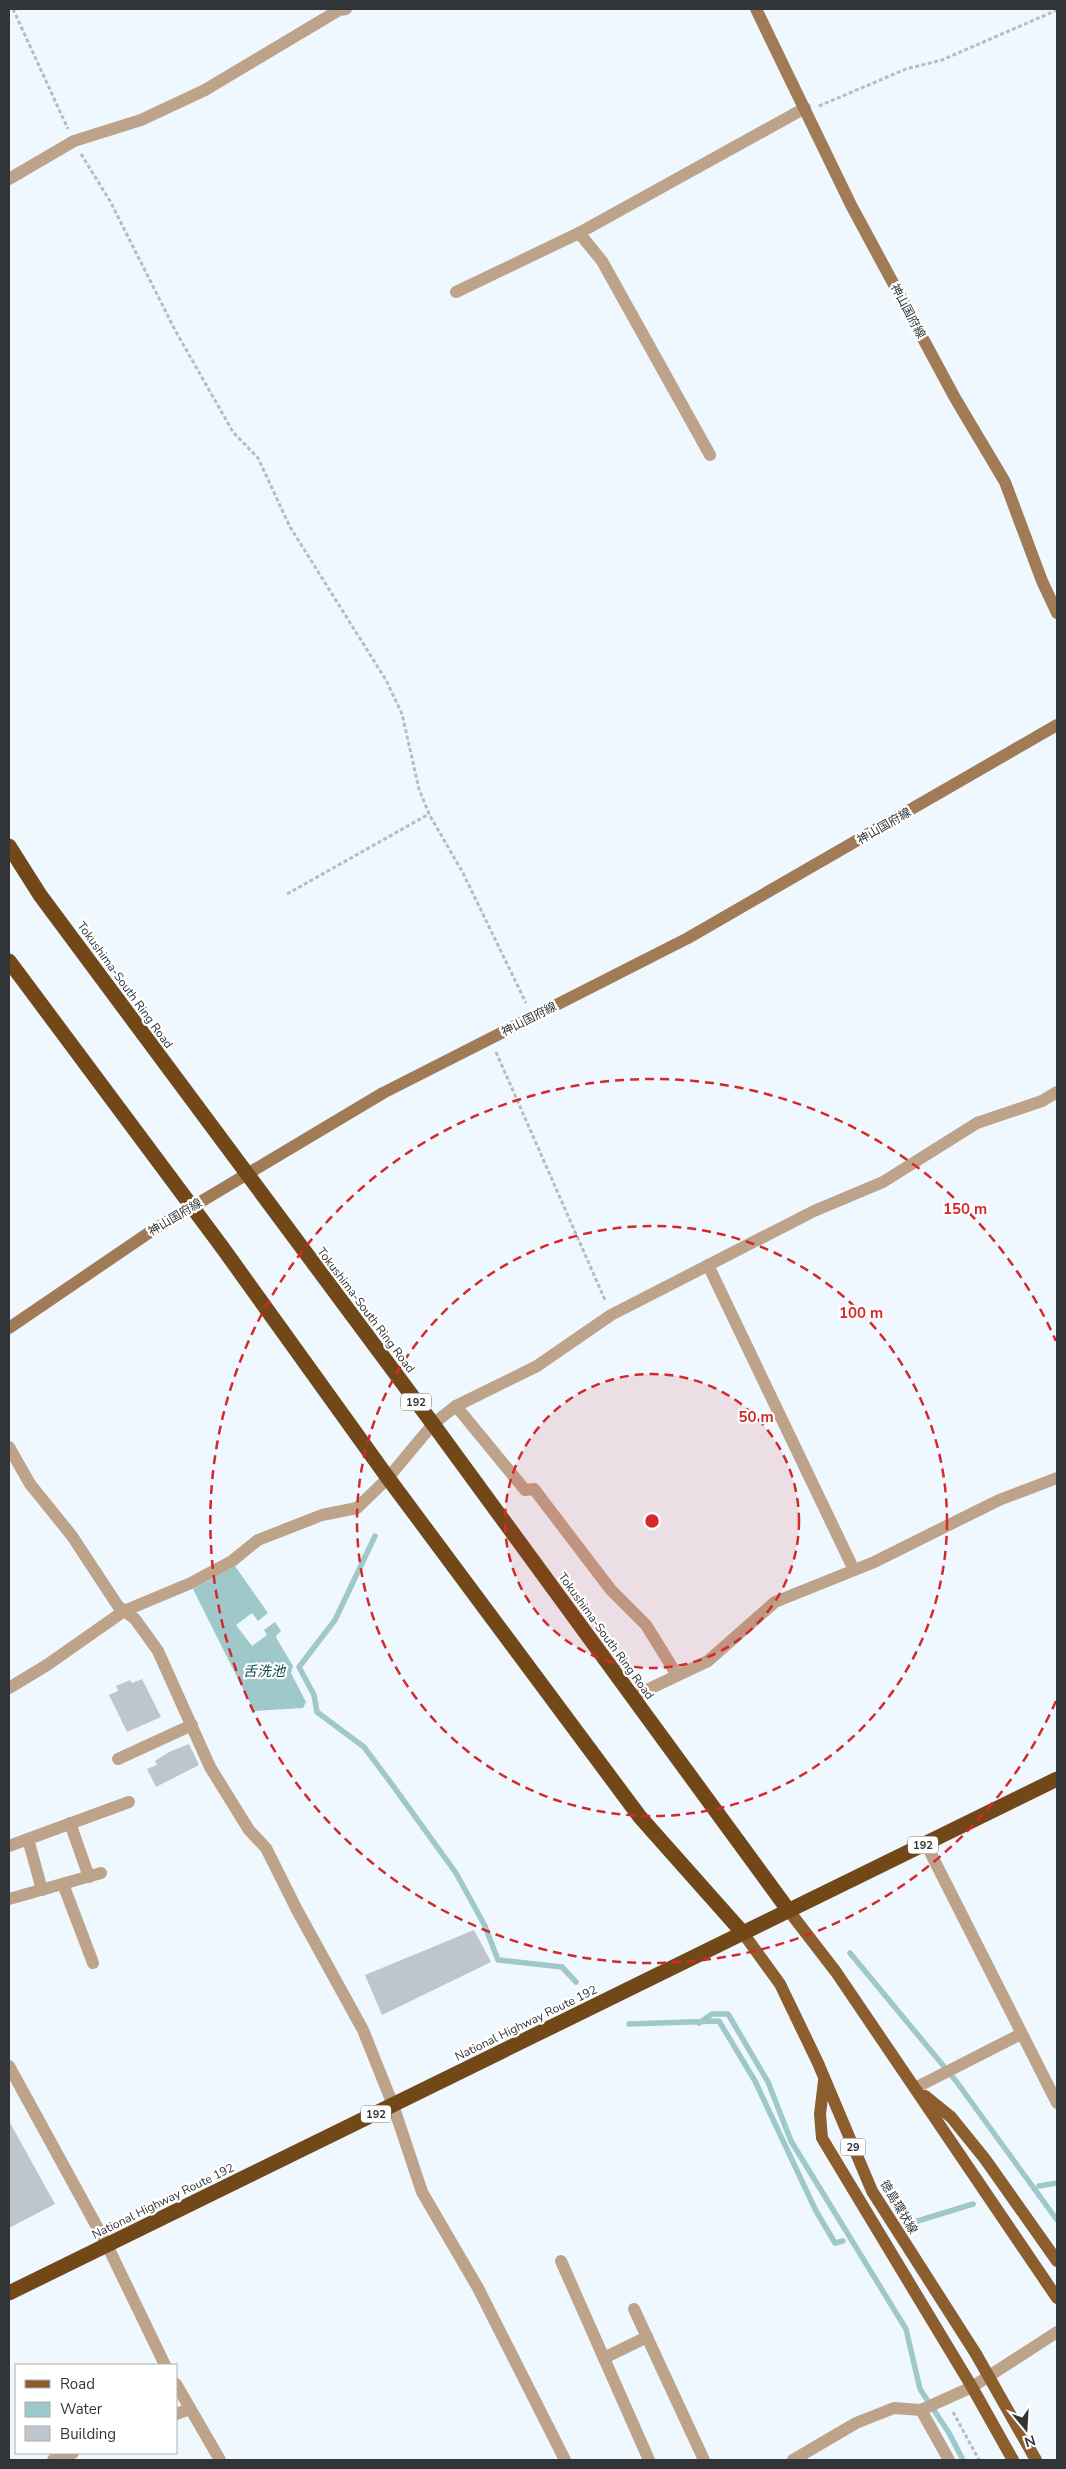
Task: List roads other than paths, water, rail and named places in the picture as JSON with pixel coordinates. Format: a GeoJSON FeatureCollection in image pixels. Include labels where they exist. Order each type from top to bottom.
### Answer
{"type":"FeatureCollection","features":[{"type":"Feature","properties":{"kind":"highway","name":"Tokushima-South Ring Road"},"geometry":{"type":"LineString","coordinates":[[9,846],[40,895],[246,1175],[433,1424],[789,1911]]}},
{"type":"Feature","properties":{"kind":"highway"},"geometry":{"type":"LineString","coordinates":[[9,960],[192,1207],[388,1478],[640,1817],[743,1933]]}},
{"type":"Feature","properties":{"kind":"highway","name":"National Highway Route 192"},"geometry":{"type":"LineString","coordinates":[[9,2293],[1057,1779]]}},
{"type":"Feature","properties":{"kind":"main road","name":"神山国府線"},"geometry":{"type":"LineString","coordinates":[[756,9],[851,205],[955,398],[1005,482],[1042,581],[1057,613]]}},
{"type":"Feature","properties":{"kind":"main road","name":"神山国府線"},"geometry":{"type":"LineString","coordinates":[[9,1328],[150,1232],[383,1093],[688,938],[1057,725]]}},
{"type":"Feature","properties":{"kind":"main road"},"geometry":{"type":"LineString","coordinates":[[789,1911],[836,1972],[1057,2298]]}},
{"type":"Feature","properties":{"kind":"main road","name":"徳島環状線"},"geometry":{"type":"LineString","coordinates":[[743,1933],[780,1984],[824,2078],[872,2191],[976,2354],[1036,2460]]}},
{"type":"Feature","properties":{"kind":"main road"},"geometry":{"type":"LineString","coordinates":[[824,2078],[820,2114],[822,2138],[972,2387],[1013,2460]]}},
{"type":"Feature","properties":{"kind":"main road"},"geometry":{"type":"LineString","coordinates":[[915,2088],[951,2117],[986,2159],[1057,2260]]}},
{"type":"Feature","properties":{"kind":"street"},"geometry":{"type":"LineString","coordinates":[[9,180],[74,141],[141,120],[205,90],[340,10],[346,9]]}},
{"type":"Feature","properties":{"kind":"street"},"geometry":{"type":"LineString","coordinates":[[456,292],[579,233],[805,108]]}},
{"type":"Feature","properties":{"kind":"street"},"geometry":{"type":"LineString","coordinates":[[579,233],[602,261],[710,455]]}},
{"type":"Feature","properties":{"kind":"street"},"geometry":{"type":"LineString","coordinates":[[9,1688],[47,1665],[124,1611],[191,1583],[232,1561],[258,1540],[322,1515],[357,1508],[388,1478],[433,1424],[456,1406],[537,1366],[611,1315],[814,1211],[883,1182],[977,1123],[1042,1101],[1057,1092]]}},
{"type":"Feature","properties":{"kind":"street"},"geometry":{"type":"LineString","coordinates":[[708,1266],[854,1570]]}},
{"type":"Feature","properties":{"kind":"street"},"geometry":{"type":"LineString","coordinates":[[456,1406],[525,1490],[534,1488],[611,1590],[646,1624],[677,1676]]}},
{"type":"Feature","properties":{"kind":"street"},"geometry":{"type":"LineString","coordinates":[[9,1447],[30,1484],[72,1536],[118,1606],[135,1619],[158,1651],[210,1767],[248,1830],[266,1848],[297,1910],[363,2030],[393,2105],[422,2192],[478,2288],[565,2460]]}},
{"type":"Feature","properties":{"kind":"street"},"geometry":{"type":"LineString","coordinates":[[632,1697],[708,1661],[775,1602],[854,1570],[999,1500],[1057,1478]]}},
{"type":"Feature","properties":{"kind":"street"},"geometry":{"type":"LineString","coordinates":[[118,1759],[192,1725]]}},
{"type":"Feature","properties":{"kind":"street"},"geometry":{"type":"LineString","coordinates":[[9,1846],[129,1802]]}},
{"type":"Feature","properties":{"kind":"street"},"geometry":{"type":"LineString","coordinates":[[9,1899],[95,1875],[70,1823]]}},
{"type":"Feature","properties":{"kind":"street"},"geometry":{"type":"LineString","coordinates":[[28,1839],[42,1890]]}},
{"type":"Feature","properties":{"kind":"street"},"geometry":{"type":"LineString","coordinates":[[926,1844],[1057,2103]]}},
{"type":"Feature","properties":{"kind":"street"},"geometry":{"type":"LineString","coordinates":[[63,1884],[93,1964]]}},
{"type":"Feature","properties":{"kind":"street"},"geometry":{"type":"LineString","coordinates":[[915,2088],[1021,2034]]}},
{"type":"Feature","properties":{"kind":"street"},"geometry":{"type":"LineString","coordinates":[[9,2066],[106,2245],[166,2364]]}},
{"type":"Feature","properties":{"kind":"street"},"geometry":{"type":"LineString","coordinates":[[560,2261],[649,2460]]}},
{"type":"Feature","properties":{"kind":"street"},"geometry":{"type":"LineString","coordinates":[[634,2309],[704,2460]]}},
{"type":"Feature","properties":{"kind":"street"},"geometry":{"type":"LineString","coordinates":[[793,2460],[864,2420],[894,2408],[933,2405],[972,2387],[1057,2332]]}},
{"type":"Feature","properties":{"kind":"street"},"geometry":{"type":"LineString","coordinates":[[604,2358],[647,2337]]}},
{"type":"Feature","properties":{"kind":"street"},"geometry":{"type":"LineString","coordinates":[[178,2388],[220,2460]]}},
{"type":"Feature","properties":{"kind":"street"},"geometry":{"type":"LineString","coordinates":[[933,2405],[949,2460]]}},
{"type":"Feature","properties":{"kind":"street"},"geometry":{"type":"LineString","coordinates":[[178,2413],[190,2409]]}},
{"type":"Feature","properties":{"kind":"street"},"geometry":{"type":"LineString","coordinates":[[55,2460],[70,2454]]}},
{"type":"Feature","properties":{"kind":"water","name":"舌洗池"},"geometry":{"type":"Polygon","coordinates":[[[235,1566],[268,1613],[258,1621],[252,1613],[236,1625],[252,1646],[267,1635],[264,1630],[275,1622],[281,1631],[276,1636],[277,1639],[293,1666],[291,1673],[306,1702],[303,1708],[254,1711],[193,1589],[235,1566]]]}},
{"type":"Feature","properties":{"kind":"waterway"},"geometry":{"type":"LineString","coordinates":[[375,1536],[335,1620],[299,1667],[314,1695],[317,1712],[364,1747],[391,1783],[456,1873],[485,1926],[498,1960],[562,1967],[576,1982]]}},
{"type":"Feature","properties":{"kind":"waterway"},"geometry":{"type":"LineString","coordinates":[[850,1953],[956,2081],[1057,2220]]}},
{"type":"Feature","properties":{"kind":"waterway"},"geometry":{"type":"LineString","coordinates":[[699,2023],[712,2014],[728,2014],[768,2082],[791,2141],[906,2329],[920,2389],[949,2433],[963,2460]]}},
{"type":"Feature","properties":{"kind":"waterway"},"geometry":{"type":"LineString","coordinates":[[629,2024],[719,2021],[755,2081],[816,2211],[835,2243],[843,2241]]}},
{"type":"Feature","properties":{"kind":"waterway"},"geometry":{"type":"LineString","coordinates":[[1039,2186],[1057,2183]]}},
{"type":"Feature","properties":{"kind":"waterway"},"geometry":{"type":"LineString","coordinates":[[911,2223],[973,2204]]}}]}
